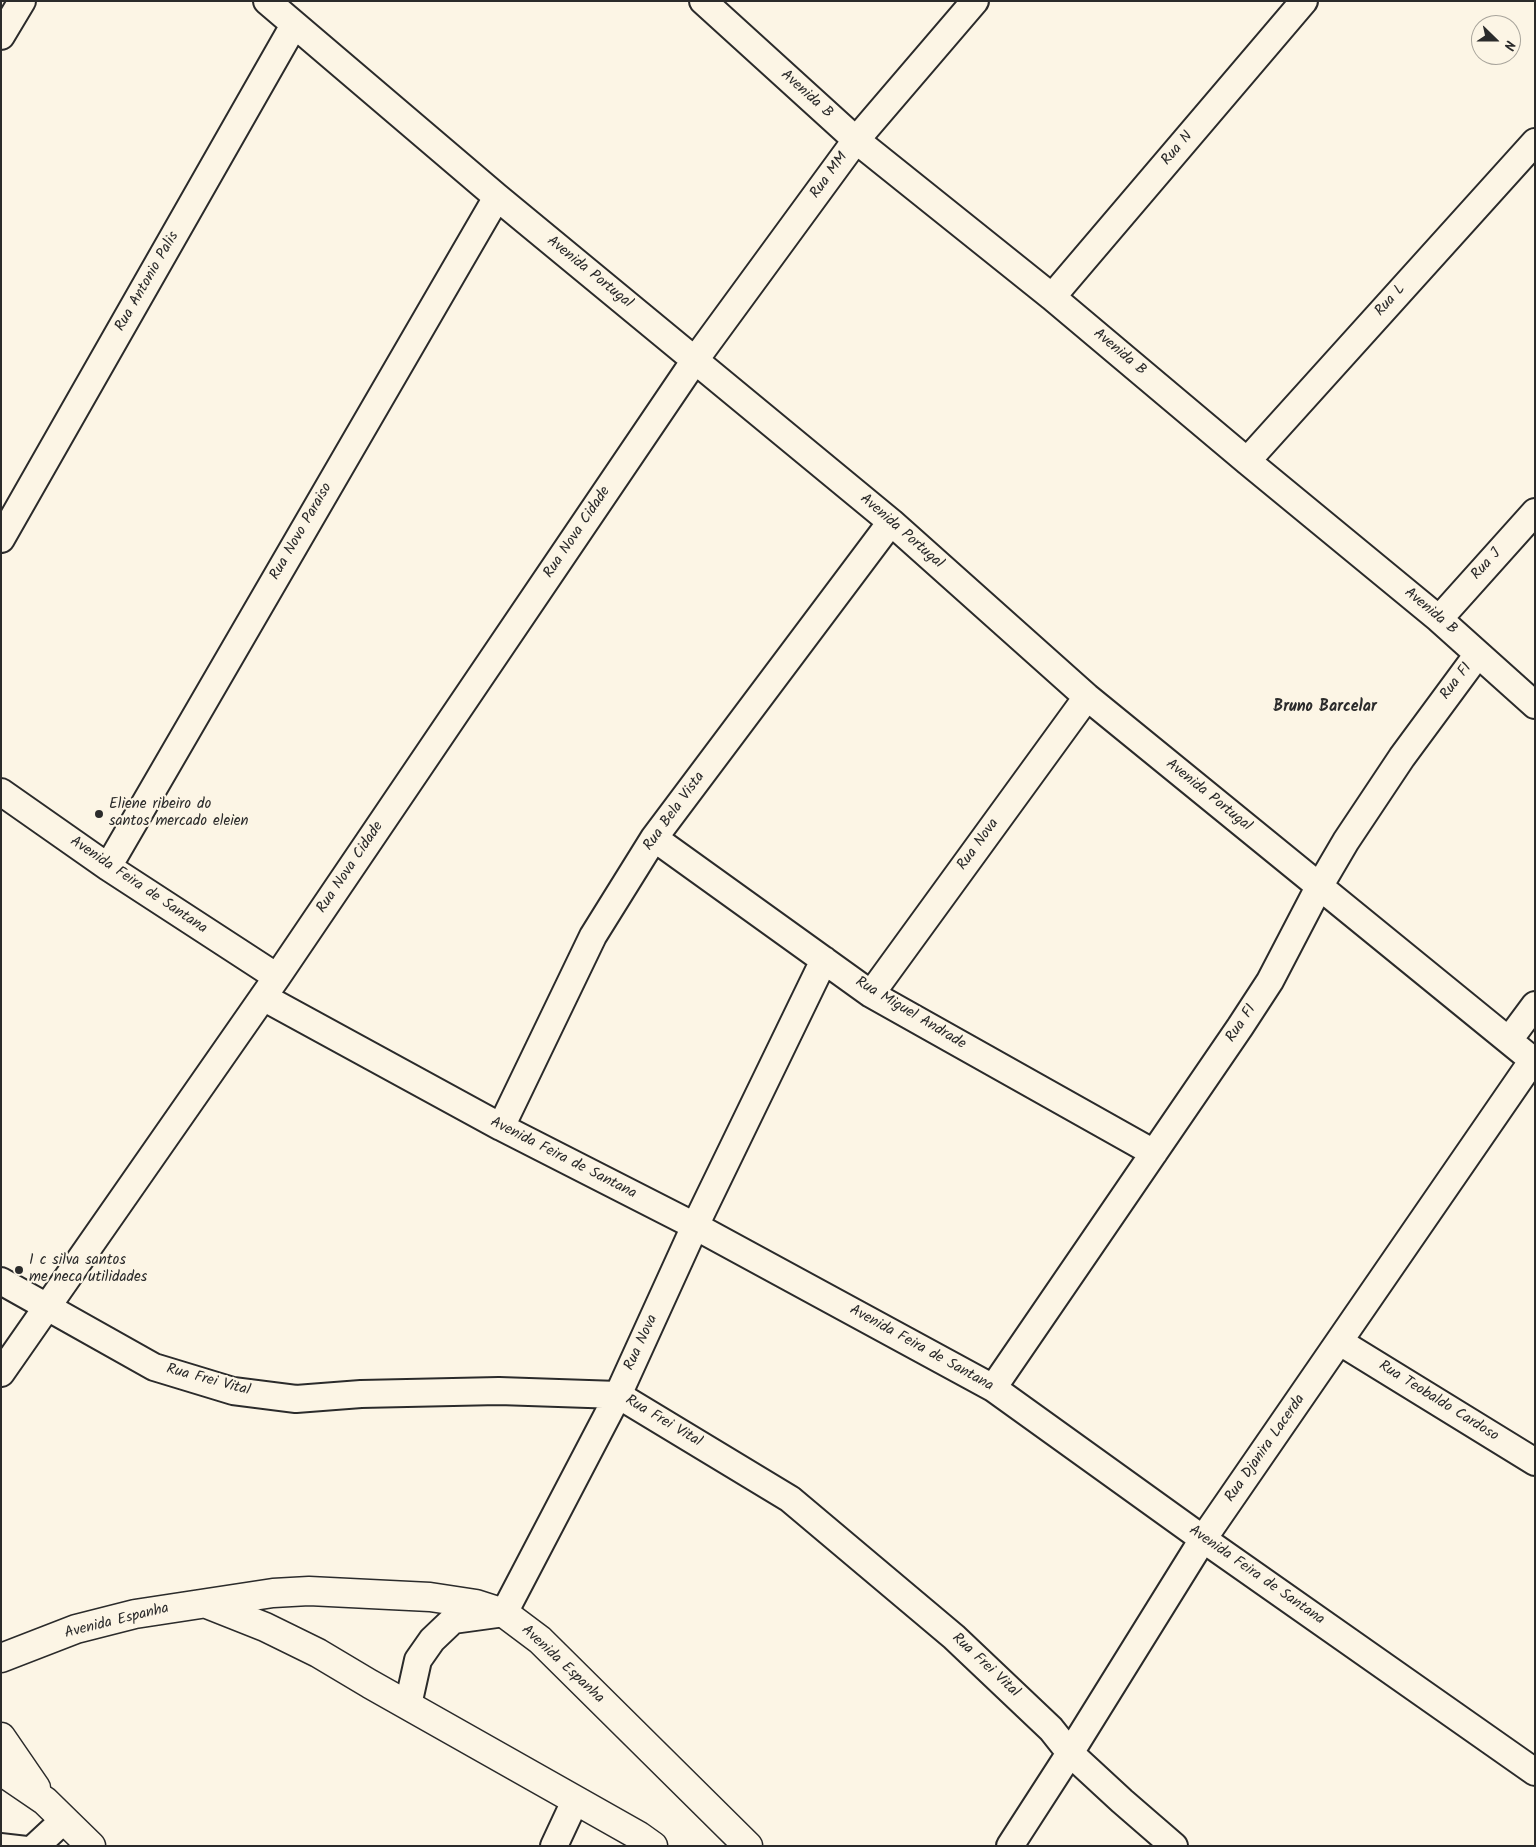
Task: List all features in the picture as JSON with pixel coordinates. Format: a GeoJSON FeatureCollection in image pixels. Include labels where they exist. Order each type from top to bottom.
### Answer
{"type":"FeatureCollection","features":[{"type":"Feature","properties":{"kind":"street"},"geometry":{"type":"LineString","coordinates":[[1,36],[22,1]]}},
{"type":"Feature","properties":{"kind":"street","name":"Avenida Portugal"},"geometry":{"type":"LineString","coordinates":[[267,1],[497,197],[891,522],[1087,697],[1534,1061]]}},
{"type":"Feature","properties":{"kind":"street","name":"Avenida B"},"geometry":{"type":"LineString","coordinates":[[703,1],[856,140],[1052,297],[1439,619],[1535,705]]}},
{"type":"Feature","properties":{"kind":"street","name":"Rua MM"},"geometry":{"type":"LineString","coordinates":[[696,360],[856,140],[975,1]]}},
{"type":"Feature","properties":{"kind":"street","name":"Rua N"},"geometry":{"type":"LineString","coordinates":[[1052,297],[1304,1]]}},
{"type":"Feature","properties":{"kind":"street","name":"Rua Antonio Palis"},"geometry":{"type":"LineString","coordinates":[[1,539],[294,25]]}},
{"type":"Feature","properties":{"kind":"street","name":"Rua L"},"geometry":{"type":"LineString","coordinates":[[1247,461],[1535,142]]}},
{"type":"Feature","properties":{"kind":"street","name":"Rua Novo Paraiso"},"geometry":{"type":"LineString","coordinates":[[108,868],[497,197]]}},
{"type":"Feature","properties":{"kind":"street","name":"Rua Nova Cidade"},"geometry":{"type":"LineString","coordinates":[[1,1373],[270,987],[696,360]]}},
{"type":"Feature","properties":{"kind":"street","name":"Rua J"},"geometry":{"type":"LineString","coordinates":[[1439,619],[1535,512]]}},
{"type":"Feature","properties":{"kind":"street","name":"Rua Bela Vista"},"geometry":{"type":"LineString","coordinates":[[501,1128],[593,936],[654,838],[891,522]]}},
{"type":"Feature","properties":{"kind":"street","name":"Rua F1"},"geometry":{"type":"LineString","coordinates":[[993,1388],[1270,981],[1346,840],[1402,757],[1478,654]]}},
{"type":"Feature","properties":{"kind":"street","name":"Rua Nova"},"geometry":{"type":"LineString","coordinates":[[871,994],[1087,697]]}},
{"type":"Feature","properties":{"kind":"street","name":"Avenida Feira de Santana"},"geometry":{"type":"LineString","coordinates":[[2,794],[108,868],[270,987],[501,1128],[695,1226],[993,1388],[1203,1539],[1535,1772]]}},
{"type":"Feature","properties":{"kind":"street","name":"Rua Miguel Andrade"},"geometry":{"type":"LineString","coordinates":[[654,838],[871,994],[1154,1153]]}},
{"type":"Feature","properties":{"kind":"street","name":"Rua Nova"},"geometry":{"type":"LineString","coordinates":[[504,1613],[618,1395],[695,1226],[824,960]]}},
{"type":"Feature","properties":{"kind":"street"},"geometry":{"type":"LineString","coordinates":[[1509,1040],[1535,1005]]}},
{"type":"Feature","properties":{"kind":"street","name":"Rua Djanira Lacerda"},"geometry":{"type":"LineString","coordinates":[[1010,1846],[1203,1539],[1534,1061]]}},
{"type":"Feature","properties":{"kind":"street","name":"Rua Frei Vital"},"geometry":{"type":"LineString","coordinates":[[1,1281],[154,1367],[233,1391],[296,1399],[361,1394],[499,1391],[618,1395],[790,1499],[954,1637],[1051,1729],[1070,1752],[1122,1802],[1174,1846]]}},
{"type":"Feature","properties":{"kind":"street","name":"Rua Teobaldo Cardoso"},"geometry":{"type":"LineString","coordinates":[[1340,1342],[1535,1462]]}},
{"type":"Feature","properties":{"kind":"street","name":"Avenida Espanha"},"geometry":{"type":"LineString","coordinates":[[1,1658],[76,1629],[135,1614],[273,1593],[309,1591],[374,1592],[430,1596],[476,1604],[504,1613],[540,1640],[748,1846]]}},
{"type":"Feature","properties":{"kind":"street"},"geometry":{"type":"LineString","coordinates":[[206,1603],[318,1653],[639,1836],[653,1846]]}},
{"type":"Feature","properties":{"kind":"street"},"geometry":{"type":"LineString","coordinates":[[408,1705],[418,1660],[432,1640],[453,1620],[504,1613]]}},
{"type":"Feature","properties":{"kind":"street"},"geometry":{"type":"LineString","coordinates":[[1,1738],[55,1810],[91,1846]]}},
{"type":"Feature","properties":{"kind":"street"},"geometry":{"type":"LineString","coordinates":[[1,1771],[55,1810]]}},
{"type":"Feature","properties":{"kind":"street"},"geometry":{"type":"LineString","coordinates":[[554,1846],[575,1801]]}},
{"type":"Feature","properties":{"kind":"street"},"geometry":{"type":"LineString","coordinates":[[36,1845],[55,1810]]}},
{"type":"Feature","properties":{"kind":"lane"},"geometry":{"type":"LineString","coordinates":[[1,1840],[36,1845]]}},
{"type":"Feature","properties":{"kind":"place","name":"Eliene ribeiro do santos mercado eleien"},"geometry":{"type":"Point","coordinates":[99,814]}},
{"type":"Feature","properties":{"kind":"place","name":"I c silva santos me neca utilidades"},"geometry":{"type":"Point","coordinates":[19,1270]}},
{"type":"Feature","properties":{"kind":"district","name":"Bruno Barcelar"},"geometry":{"type":"Point","coordinates":[1325,708]}}]}
